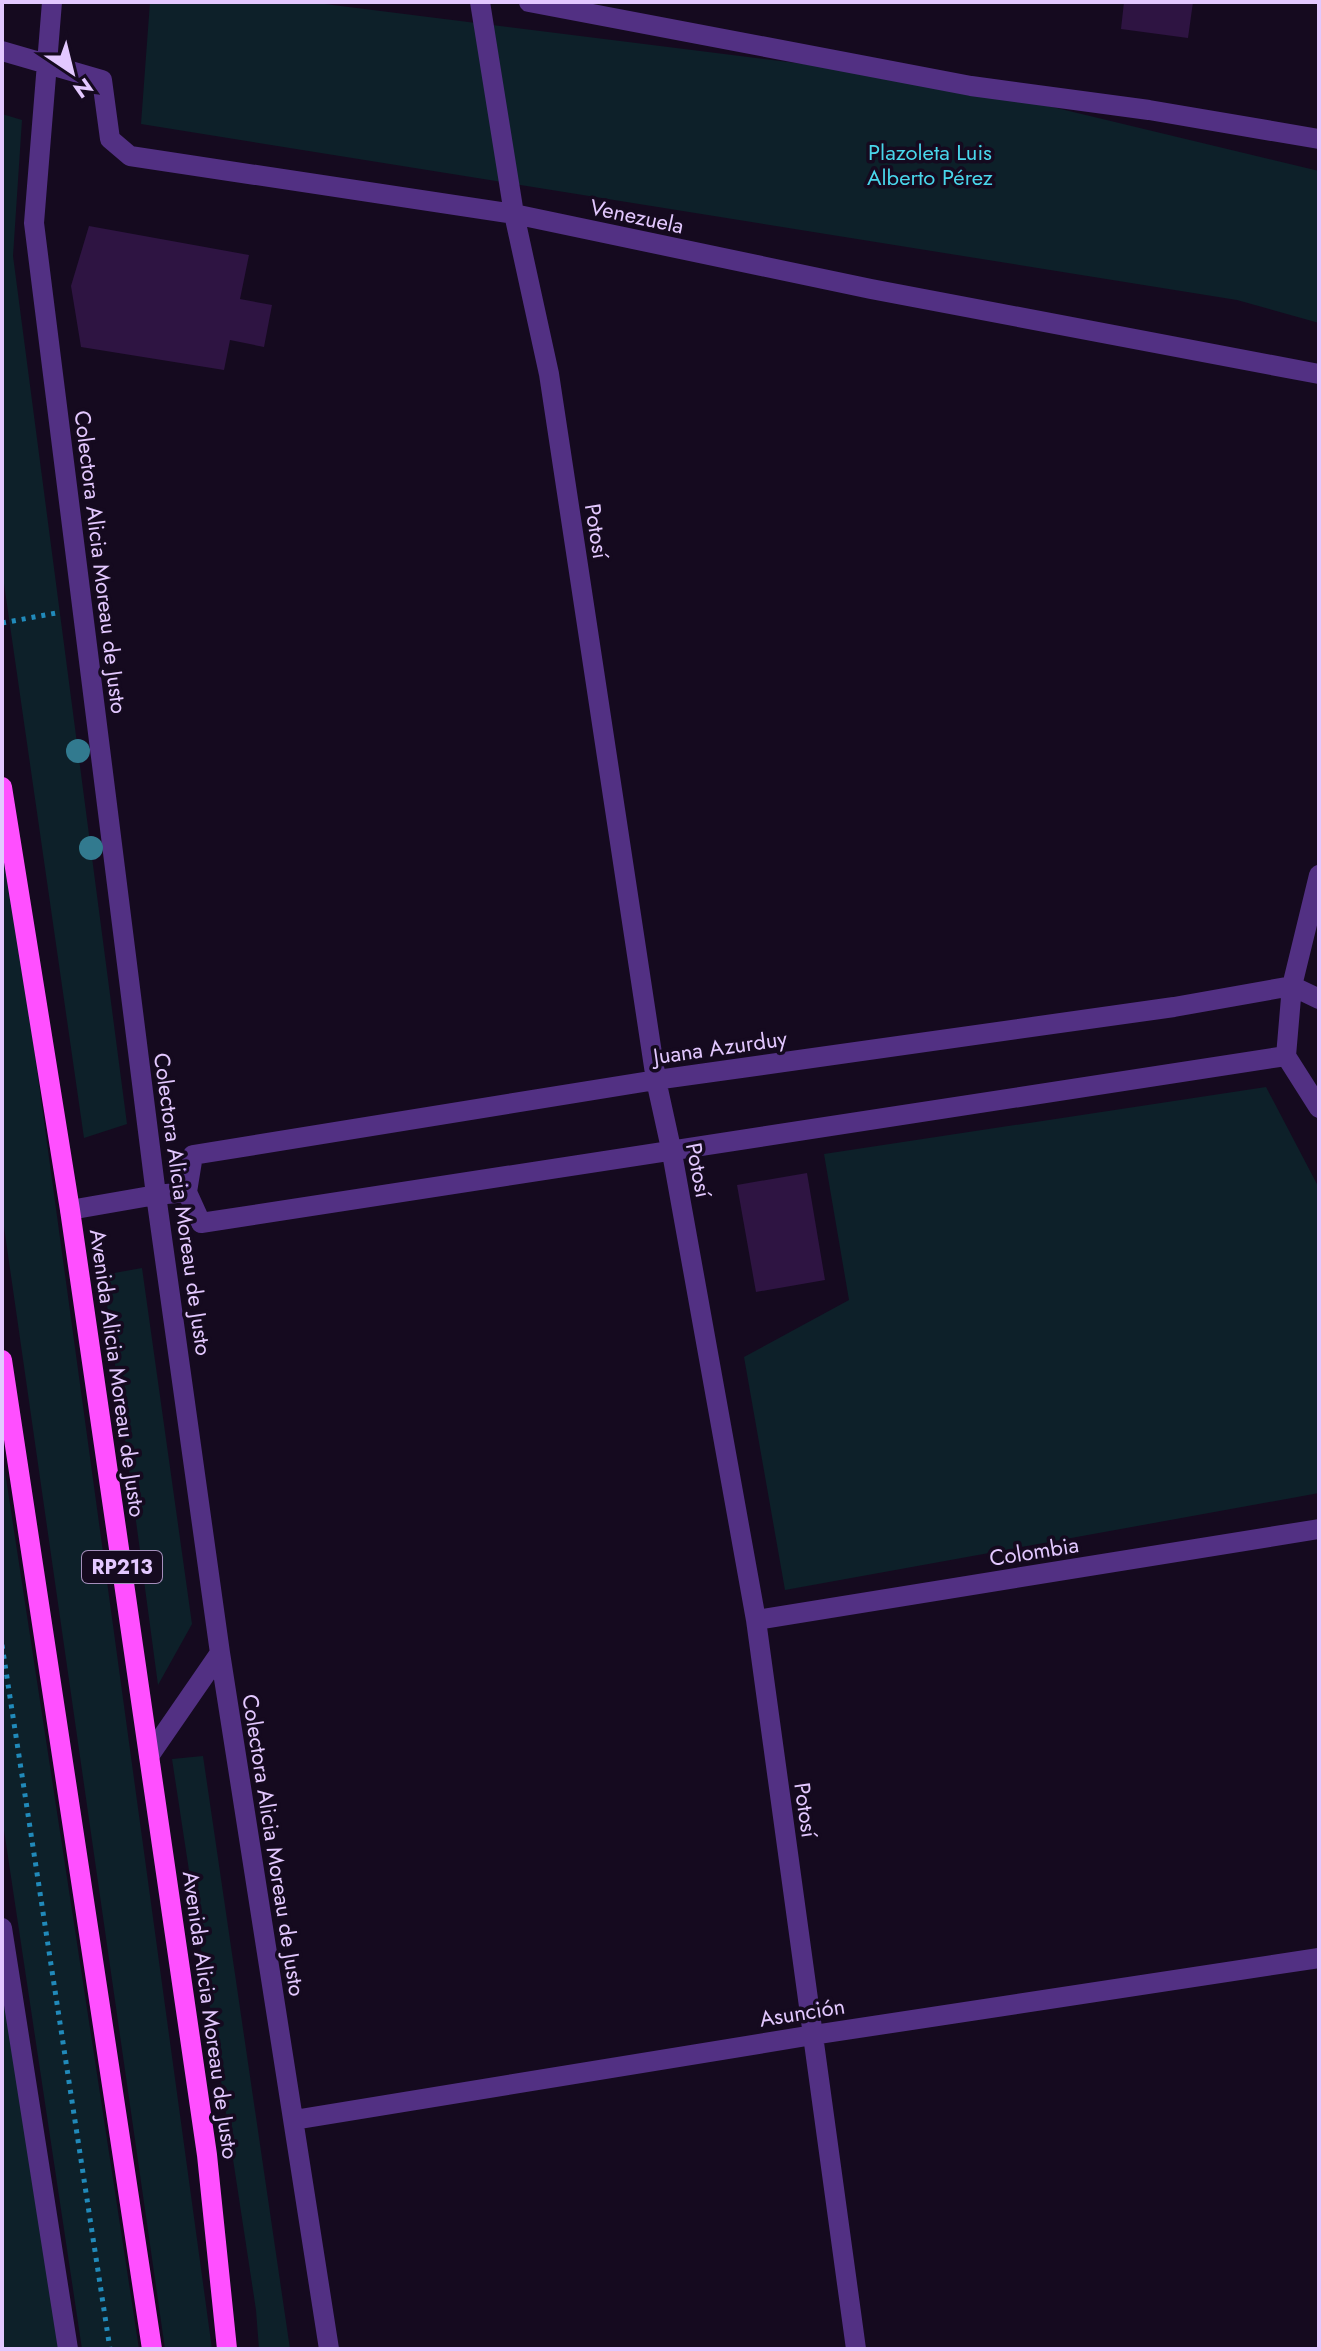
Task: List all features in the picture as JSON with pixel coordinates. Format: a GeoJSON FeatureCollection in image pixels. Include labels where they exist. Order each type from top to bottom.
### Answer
{"type":"FeatureCollection","features":[{"type":"Feature","properties":{"kind":"main road","name":"Avenida Alicia Moreau de Justo"},"geometry":{"type":"LineString","coordinates":[[2,787],[70,1210],[207,2155],[227,2349]]}},
{"type":"Feature","properties":{"kind":"main road"},"geometry":{"type":"LineString","coordinates":[[2,1360],[152,2349]]}},
{"type":"Feature","properties":{"kind":"street","name":"Colectora Alicia Moreau de Justo"},"geometry":{"type":"LineString","coordinates":[[52,2],[34,223],[156,1195],[220,1653],[329,2349]]}},
{"type":"Feature","properties":{"kind":"street","name":"Potosí"},"geometry":{"type":"LineString","coordinates":[[480,2],[514,214],[549,374],[656,1080],[672,1153],[756,1620],[856,2349]]}},
{"type":"Feature","properties":{"kind":"street"},"geometry":{"type":"LineString","coordinates":[[529,2],[971,86],[1149,110],[1319,139]]}},
{"type":"Feature","properties":{"kind":"street","name":"Venezuela"},"geometry":{"type":"LineString","coordinates":[[2,51],[102,80],[110,139],[130,156],[514,214],[871,289],[1319,374]]}},
{"type":"Feature","properties":{"kind":"street"},"geometry":{"type":"LineString","coordinates":[[1319,875],[1292,986],[1286,1056],[1319,1108]]}},
{"type":"Feature","properties":{"kind":"street"},"geometry":{"type":"LineString","coordinates":[[1292,986],[1319,999]]}},
{"type":"Feature","properties":{"kind":"street","name":"Juana Azurduy"},"geometry":{"type":"LineString","coordinates":[[187,1192],[193,1155],[656,1080],[1174,1007],[1292,986]]}},
{"type":"Feature","properties":{"kind":"street"},"geometry":{"type":"LineString","coordinates":[[70,1210],[187,1192],[201,1223],[672,1153],[1286,1056]]}},
{"type":"Feature","properties":{"kind":"street","name":"Colombia"},"geometry":{"type":"LineString","coordinates":[[756,1620],[1319,1529]]}},
{"type":"Feature","properties":{"kind":"street"},"geometry":{"type":"LineString","coordinates":[[149,1756],[220,1653]]}},
{"type":"Feature","properties":{"kind":"street"},"geometry":{"type":"LineString","coordinates":[[2,1928],[68,2349]]}},
{"type":"Feature","properties":{"kind":"street","name":"Asunción"},"geometry":{"type":"LineString","coordinates":[[294,2120],[813,2035],[1319,1958]]}},
{"type":"Feature","properties":{"kind":"path"},"geometry":{"type":"LineString","coordinates":[[2,623],[60,612]]}},
{"type":"Feature","properties":{"kind":"path"},"geometry":{"type":"LineString","coordinates":[[2,1645],[110,2349]]}},
{"type":"Feature","properties":{"kind":"green space","name":"Plazoleta Luis Alberto Pérez"},"geometry":{"type":"Polygon","coordinates":[[[150,2],[309,2],[948,82],[1319,171],[1319,323],[1237,300],[141,124],[150,2]]]}},
{"type":"Feature","properties":{"kind":"green space"},"geometry":{"type":"Polygon","coordinates":[[[2,114],[22,120],[13,256],[127,1124],[84,1138],[2,570],[2,114]]]}},
{"type":"Feature","properties":{"kind":"green space"},"geometry":{"type":"Polygon","coordinates":[[[2,814],[212,2349],[165,2349],[2,1213],[2,814]]]}},
{"type":"Feature","properties":{"kind":"green space"},"geometry":{"type":"Polygon","coordinates":[[[1266,1087],[1319,1188],[1319,1493],[785,1590],[744,1357],[849,1300],[824,1154],[1266,1087]]]}},
{"type":"Feature","properties":{"kind":"green space"},"geometry":{"type":"Polygon","coordinates":[[[142,1268],[192,1624],[158,1685],[103,1275],[142,1268]]]}},
{"type":"Feature","properties":{"kind":"green space"},"geometry":{"type":"Polygon","coordinates":[[[2,1452],[139,2349],[82,2349],[2,1817],[2,1452]]]}},
{"type":"Feature","properties":{"kind":"green space"},"geometry":{"type":"Polygon","coordinates":[[[203,1756],[290,2349],[259,2349],[256,2310],[172,1759],[203,1756]]]}},
{"type":"Feature","properties":{"kind":"green space"},"geometry":{"type":"Polygon","coordinates":[[[2,1923],[69,2349],[2,2349],[2,1923]]]}},
{"type":"Feature","properties":{"kind":"building"},"geometry":{"type":"Polygon","coordinates":[[[1124,2],[1193,2],[1188,38],[1121,29],[1124,2]]]}},
{"type":"Feature","properties":{"kind":"building"},"geometry":{"type":"Polygon","coordinates":[[[89,226],[249,255],[240,299],[272,305],[264,347],[230,340],[224,370],[81,347],[71,286],[89,226]]]}},
{"type":"Feature","properties":{"kind":"building"},"geometry":{"type":"Polygon","coordinates":[[[807,1173],[825,1280],[756,1292],[737,1185],[807,1173]]]}}]}
